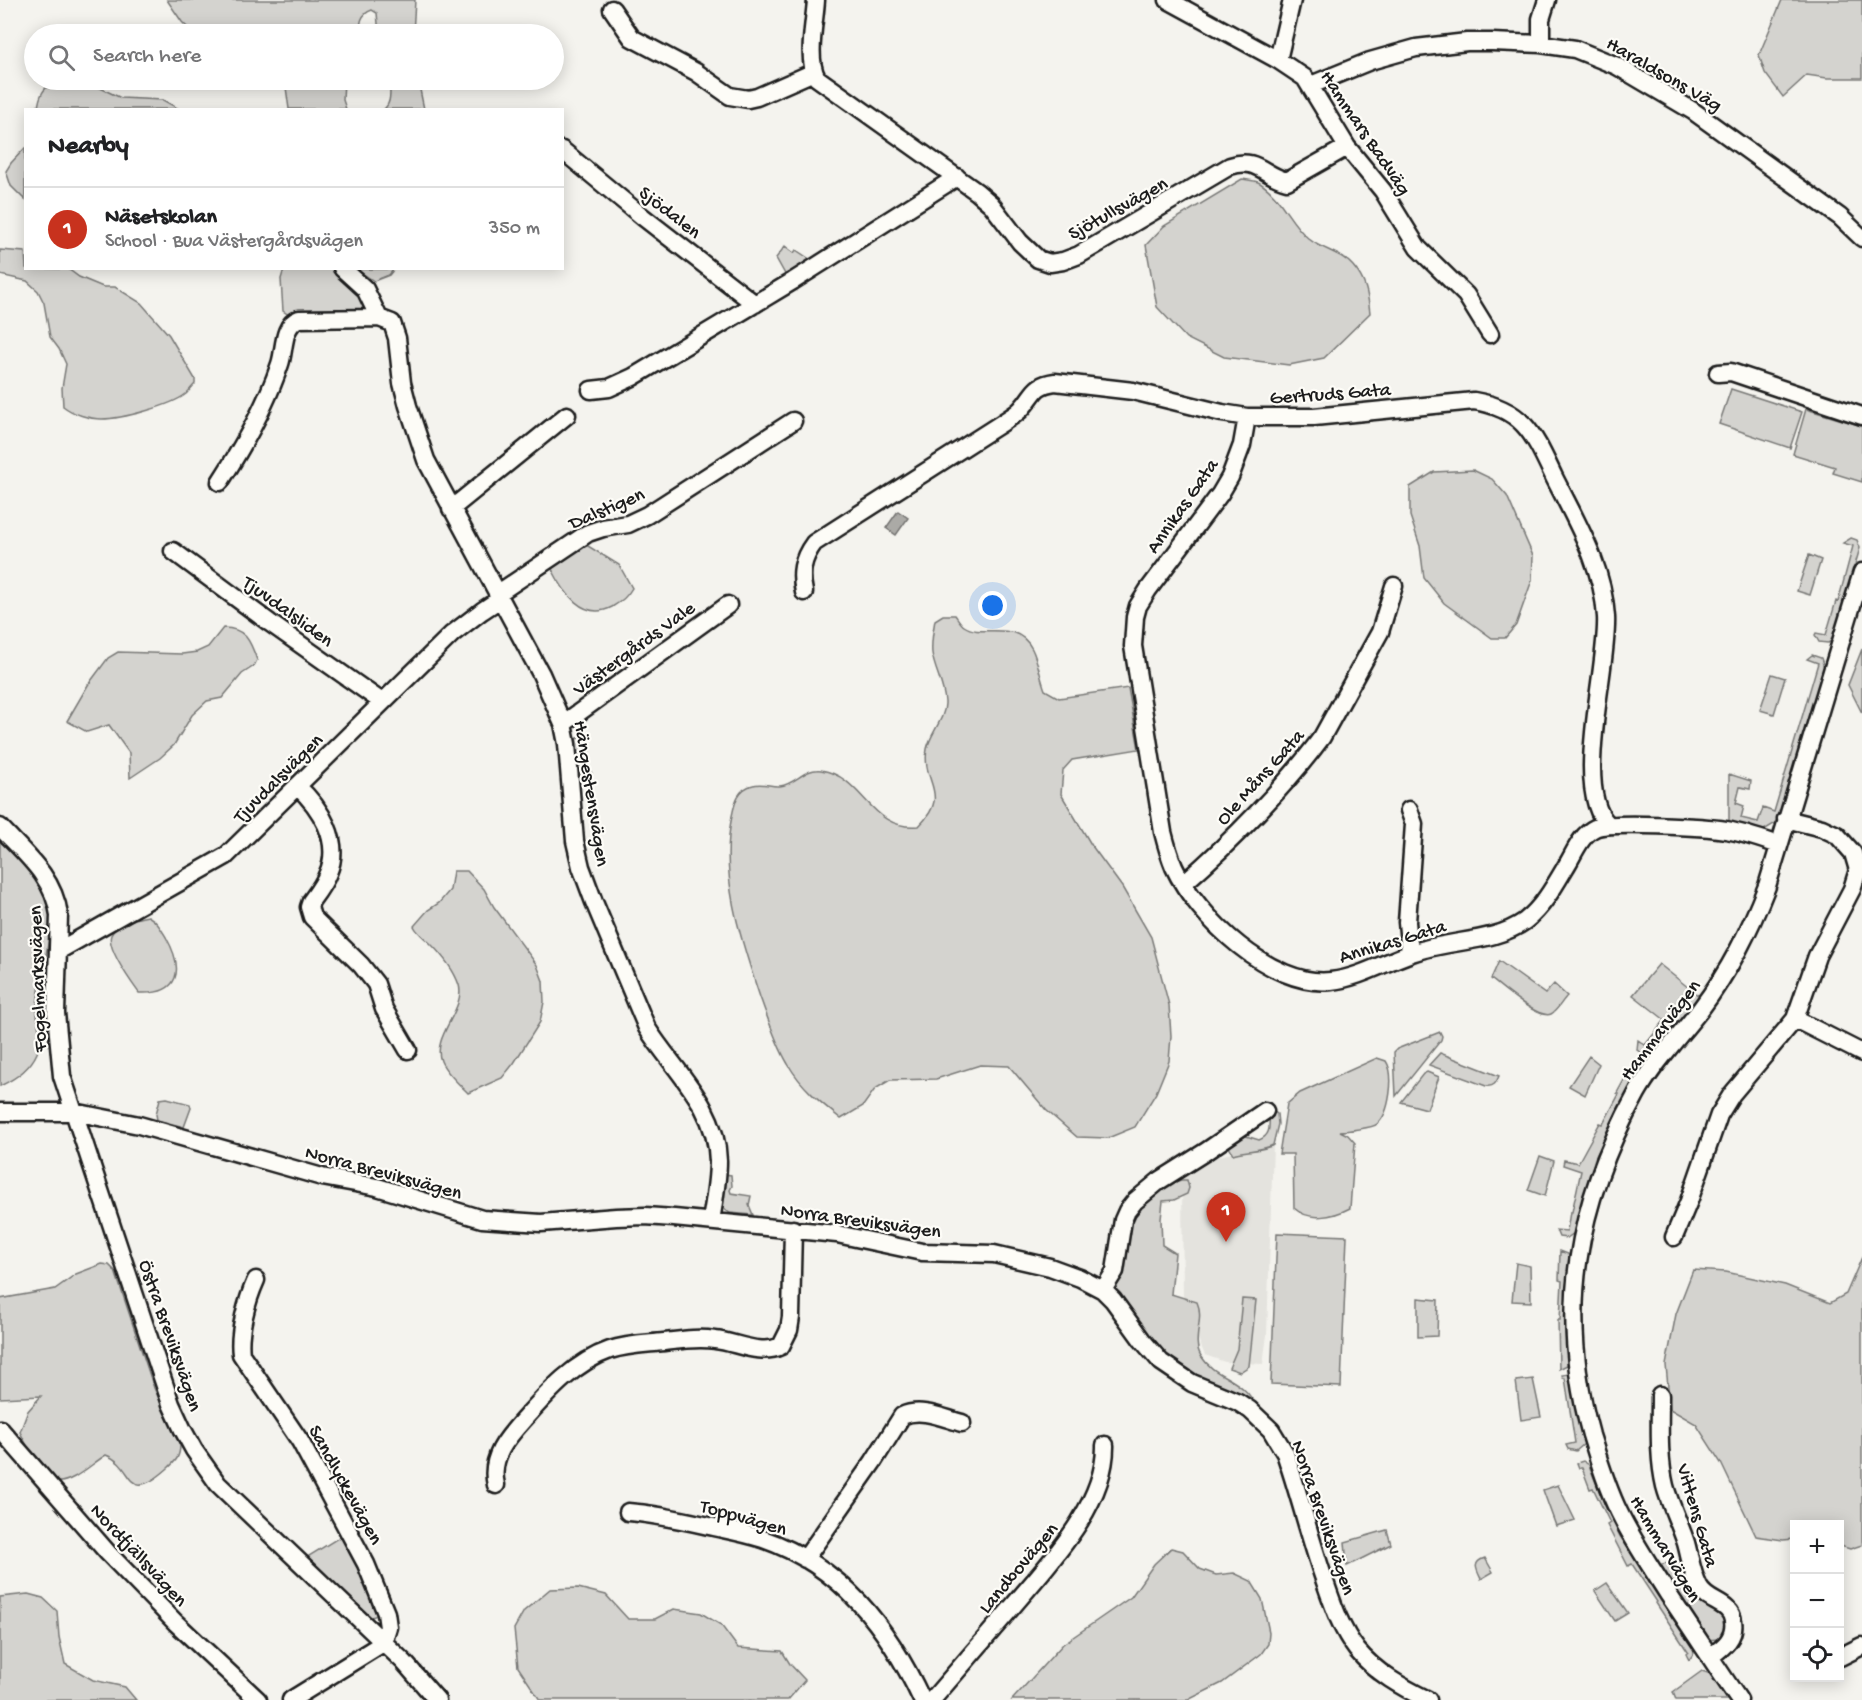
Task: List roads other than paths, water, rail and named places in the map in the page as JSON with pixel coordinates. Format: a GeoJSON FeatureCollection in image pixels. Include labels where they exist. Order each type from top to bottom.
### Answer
{"type":"FeatureCollection","features":[{"type":"Feature","properties":{"kind":"street"},"geometry":{"type":"LineString","coordinates":[[612,9],[632,38],[677,61],[730,96],[748,99],[814,72],[812,58],[816,0]]}},
{"type":"Feature","properties":{"kind":"street","name":"Hammars Badväg"},"geometry":{"type":"LineString","coordinates":[[1168,0],[1278,60],[1299,73],[1311,85],[1347,147],[1380,186],[1418,248],[1466,295],[1490,334]]}},
{"type":"Feature","properties":{"kind":"street"},"geometry":{"type":"LineString","coordinates":[[1278,60],[1292,0]]}},
{"type":"Feature","properties":{"kind":"street"},"geometry":{"type":"LineString","coordinates":[[1541,44],[1541,19],[1547,0]]}},
{"type":"Feature","properties":{"kind":"street","name":"Haraldsons Väg"},"geometry":{"type":"LineString","coordinates":[[1311,85],[1366,62],[1416,48],[1467,42],[1541,44],[1575,49],[1601,58],[1693,111],[1840,217],[1862,238]]}},
{"type":"Feature","properties":{"kind":"street","name":"Sjötullsvägen"},"geometry":{"type":"LineString","coordinates":[[814,72],[823,84],[957,177],[991,204],[1029,252],[1043,262],[1050,263],[1079,255],[1230,166],[1245,162],[1287,182],[1347,147]]}},
{"type":"Feature","properties":{"kind":"street","name":"Sjödalen"},"geometry":{"type":"LineString","coordinates":[[564,152],[643,217],[755,304]]}},
{"type":"Feature","properties":{"kind":"street"},"geometry":{"type":"LineString","coordinates":[[591,390],[609,388],[633,376],[755,304],[957,177]]}},
{"type":"Feature","properties":{"kind":"street","name":"Hängestensvägen"},"geometry":{"type":"LineString","coordinates":[[344,270],[365,289],[379,318],[388,320],[395,329],[402,383],[413,426],[426,460],[542,674],[563,724],[567,744],[575,841],[589,890],[647,1028],[702,1103],[713,1128],[718,1163],[711,1221]]}},
{"type":"Feature","properties":{"kind":"street"},"geometry":{"type":"LineString","coordinates":[[220,482],[252,430],[280,364],[290,324],[299,319],[379,318]]}},
{"type":"Feature","properties":{"kind":"street"},"geometry":{"type":"LineString","coordinates":[[1718,373],[1731,372],[1862,416]]}},
{"type":"Feature","properties":{"kind":"street","name":"Gertruds Gata"},"geometry":{"type":"LineString","coordinates":[[804,592],[802,568],[814,543],[1008,419],[1022,409],[1039,386],[1046,383],[1133,391],[1247,417],[1314,417],[1474,401],[1489,403],[1523,422],[1541,451],[1588,546],[1602,582],[1606,632],[1594,735],[1592,774],[1599,813],[1609,825]]}},
{"type":"Feature","properties":{"kind":"street"},"geometry":{"type":"LineString","coordinates":[[451,508],[567,415]]}},
{"type":"Feature","properties":{"kind":"street","name":"Annikas Gata"},"geometry":{"type":"LineString","coordinates":[[1247,417],[1242,446],[1230,477],[1220,494],[1148,590],[1138,606],[1133,629],[1136,668],[1163,832],[1175,868],[1211,918],[1251,954],[1282,973],[1296,978],[1324,981],[1368,972],[1410,953],[1443,944],[1494,935],[1520,924],[1536,910],[1546,898],[1583,838],[1597,826],[1726,830],[1779,845]]}},
{"type":"Feature","properties":{"kind":"street","name":"Dalstigen"},"geometry":{"type":"LineString","coordinates":[[499,597],[577,539],[595,530],[628,524],[647,515],[793,422]]}},
{"type":"Feature","properties":{"kind":"street","name":"Tjuvdalsliden"},"geometry":{"type":"LineString","coordinates":[[173,551],[382,702]]}},
{"type":"Feature","properties":{"kind":"street","name":"Hammarvägen"},"geometry":{"type":"LineString","coordinates":[[1739,1700],[1631,1536],[1605,1479],[1587,1420],[1576,1369],[1575,1287],[1579,1249],[1605,1156],[1638,1091],[1653,1068],[1712,993],[1742,947],[1767,886],[1862,572]]}},
{"type":"Feature","properties":{"kind":"street","name":"Ole Måns Gata"},"geometry":{"type":"LineString","coordinates":[[1184,883],[1234,836],[1322,737],[1380,632],[1394,586]]}},
{"type":"Feature","properties":{"kind":"street","name":"Tjuvdalsvägen"},"geometry":{"type":"LineString","coordinates":[[58,951],[218,862],[245,839],[466,622],[499,597]]}},
{"type":"Feature","properties":{"kind":"street","name":"Västergårds Vale"},"geometry":{"type":"LineString","coordinates":[[563,724],[728,604]]}},
{"type":"Feature","properties":{"kind":"street"},"geometry":{"type":"LineString","coordinates":[[297,786],[310,798],[323,817],[332,850],[329,872],[309,907],[312,917],[361,965],[376,984],[384,1009],[408,1050]]}},
{"type":"Feature","properties":{"kind":"street"},"geometry":{"type":"LineString","coordinates":[[1409,810],[1414,824],[1407,922],[1410,953]]}},
{"type":"Feature","properties":{"kind":"street"},"geometry":{"type":"LineString","coordinates":[[1674,1237],[1719,1114],[1732,1094],[1795,1019],[1817,956],[1860,870],[1853,853],[1837,835],[1822,828],[1786,819]]}},
{"type":"Feature","properties":{"kind":"street","name":"Fogelmarksvägen"},"geometry":{"type":"LineString","coordinates":[[0,827],[42,872],[49,882],[57,903],[59,915],[57,1036],[62,1076],[74,1112]]}},
{"type":"Feature","properties":{"kind":"street"},"geometry":{"type":"LineString","coordinates":[[1795,1019],[1862,1053]]}},
{"type":"Feature","properties":{"kind":"street"},"geometry":{"type":"LineString","coordinates":[[1102,1290],[1115,1271],[1123,1220],[1126,1211],[1135,1201],[1159,1181],[1265,1111]]}},
{"type":"Feature","properties":{"kind":"street","name":"Norra Breviksvägen"},"geometry":{"type":"LineString","coordinates":[[0,1112],[74,1112],[139,1125],[322,1177],[377,1187],[482,1219],[541,1223],[645,1216],[793,1229],[837,1234],[922,1252],[979,1252],[1020,1259],[1080,1278],[1102,1290],[1113,1300],[1161,1362],[1186,1380],[1241,1404],[1271,1430],[1285,1453],[1329,1596],[1347,1636],[1378,1670],[1428,1700]]}},
{"type":"Feature","properties":{"kind":"street","name":"Östra Breviksvägen"},"geometry":{"type":"LineString","coordinates":[[74,1112],[171,1404],[194,1450],[218,1484],[232,1499],[383,1643]]}},
{"type":"Feature","properties":{"kind":"street"},"geometry":{"type":"LineString","coordinates":[[496,1485],[494,1464],[500,1450],[512,1433],[565,1377],[600,1354],[638,1344],[692,1339],[716,1340],[757,1350],[781,1346],[789,1330],[791,1317],[793,1229]]}},
{"type":"Feature","properties":{"kind":"street","name":"Sandlyckevägen"},"geometry":{"type":"LineString","coordinates":[[256,1280],[247,1302],[240,1346],[241,1354],[295,1433],[366,1564],[386,1613],[388,1627],[383,1643]]}},
{"type":"Feature","properties":{"kind":"street","name":"Vittens Gata"},"geometry":{"type":"LineString","coordinates":[[1660,1395],[1660,1431],[1665,1487],[1685,1540],[1698,1586],[1708,1598],[1725,1607],[1732,1614],[1734,1623],[1732,1635],[1726,1645],[1710,1657]]}},
{"type":"Feature","properties":{"kind":"street"},"geometry":{"type":"LineString","coordinates":[[805,1559],[873,1462],[902,1416],[920,1412],[962,1423]]}},
{"type":"Feature","properties":{"kind":"street","name":"Nordfjällsvägen"},"geometry":{"type":"LineString","coordinates":[[0,1429],[108,1553],[176,1623],[258,1700]]}},
{"type":"Feature","properties":{"kind":"street","name":"Landbovägen"},"geometry":{"type":"LineString","coordinates":[[932,1700],[1077,1528],[1098,1481],[1105,1445]]}},
{"type":"Feature","properties":{"kind":"street","name":"Toppvägen"},"geometry":{"type":"LineString","coordinates":[[628,1512],[658,1515],[745,1534],[763,1539],[805,1559],[838,1583],[878,1623],[899,1654],[922,1700]]}},
{"type":"Feature","properties":{"kind":"street"},"geometry":{"type":"LineString","coordinates":[[291,1700],[383,1643],[417,1675],[437,1700]]}},
{"type":"Feature","properties":{"kind":"street"},"geometry":{"type":"LineString","coordinates":[[1844,1655],[1862,1646]]}},
{"type":"Feature","properties":{"kind":"place","name":"Näsetskolan"},"geometry":{"type":"Point","coordinates":[1226,1242]}}]}
